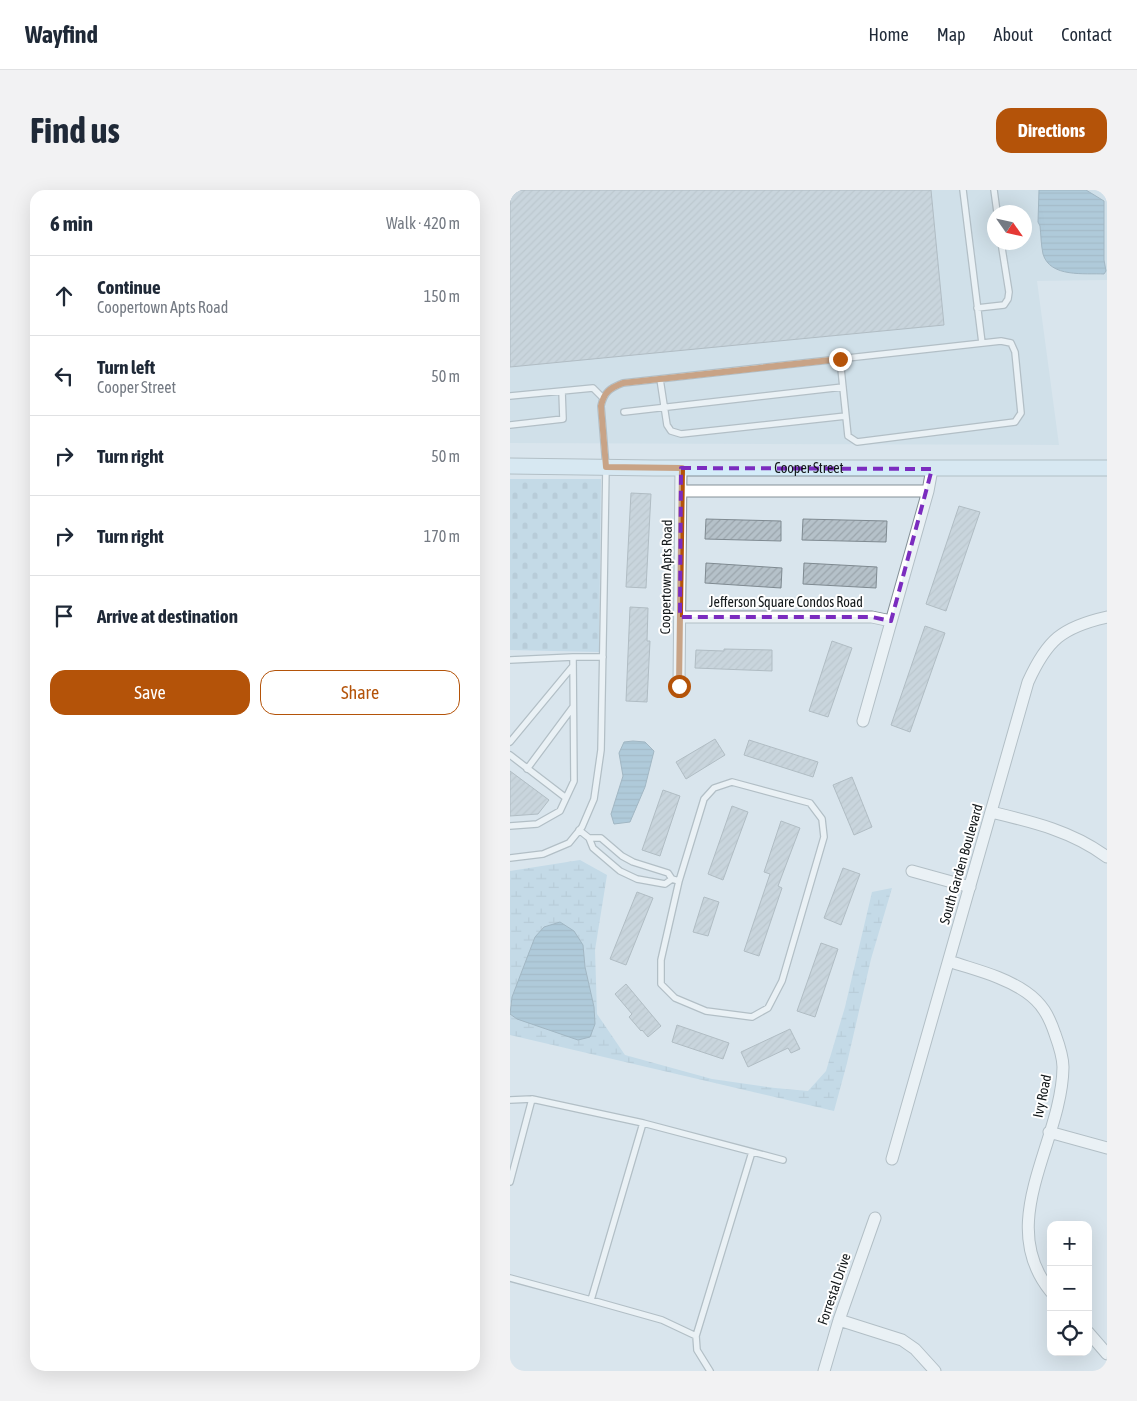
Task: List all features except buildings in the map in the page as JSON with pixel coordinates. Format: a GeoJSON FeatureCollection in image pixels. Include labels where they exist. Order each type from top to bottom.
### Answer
{"type":"FeatureCollection","features":[{"type":"Feature","properties":{"kind":"street","name":"Cooper Street"},"geometry":{"type":"LineString","coordinates":[[510,466],[1107,468]]}},
{"type":"Feature","properties":{"kind":"street","name":"Coopertown Apts Road"},"geometry":{"type":"LineString","coordinates":[[679,686],[682,468]]}},
{"type":"Feature","properties":{"kind":"street"},"geometry":{"type":"LineString","coordinates":[[863,721],[928,491],[932,468]]}},
{"type":"Feature","properties":{"kind":"street"},"geometry":{"type":"LineString","coordinates":[[682,491],[928,491]]}},
{"type":"Feature","properties":{"kind":"street","name":"Jefferson Square Condos Road"},"geometry":{"type":"LineString","coordinates":[[680,616],[872,617],[891,622]]}},
{"type":"Feature","properties":{"kind":"street","name":"South Garden Boulevard"},"geometry":{"type":"LineString","coordinates":[[892,1159],[1028,682],[1038,661],[1050,643],[1062,633],[1086,622],[1107,617]]}},
{"type":"Feature","properties":{"kind":"street"},"geometry":{"type":"LineString","coordinates":[[991,812],[1038,823],[1070,834],[1107,857]]}},
{"type":"Feature","properties":{"kind":"street"},"geometry":{"type":"LineString","coordinates":[[912,871],[970,887]]}},
{"type":"Feature","properties":{"kind":"street","name":"Ivy Road"},"geometry":{"type":"LineString","coordinates":[[949,961],[997,977],[1017,986],[1037,1000],[1047,1014],[1062,1054],[1063,1066],[1060,1090],[1032,1195],[1028,1231],[1030,1254],[1034,1265],[1047,1287]]}},
{"type":"Feature","properties":{"kind":"street"},"geometry":{"type":"LineString","coordinates":[[1049,1132],[1107,1148]]}},
{"type":"Feature","properties":{"kind":"street","name":"Forrestal Drive"},"geometry":{"type":"LineString","coordinates":[[824,1371],[839,1320],[875,1218]]}},
{"type":"Feature","properties":{"kind":"street"},"geometry":{"type":"LineString","coordinates":[[839,1320],[902,1340],[915,1349],[935,1371]]}},
{"type":"Feature","properties":{"kind":"street"},"geometry":{"type":"LineString","coordinates":[[1092,1337],[1107,1354]]}},
{"type":"Feature","properties":{"kind":"lane"},"geometry":{"type":"LineString","coordinates":[[962,190],[982,343]]}},
{"type":"Feature","properties":{"kind":"lane"},"geometry":{"type":"LineString","coordinates":[[994,190],[996,205]]}},
{"type":"Feature","properties":{"kind":"lane"},"geometry":{"type":"LineString","coordinates":[[977,308],[1004,305],[1008,299],[1009,292],[1003,250]]}},
{"type":"Feature","properties":{"kind":"lane"},"geometry":{"type":"LineString","coordinates":[[510,858],[543,854],[569,843],[579,830],[594,799],[601,750],[603,657],[606,467],[601,406],[609,388],[623,383],[1001,341],[1011,343],[1015,352],[1021,413],[1015,422],[857,442],[848,436],[840,359]]}},
{"type":"Feature","properties":{"kind":"lane"},"geometry":{"type":"LineString","coordinates":[[660,379],[666,425],[671,431],[681,434],[846,416]]}},
{"type":"Feature","properties":{"kind":"lane"},"geometry":{"type":"LineString","coordinates":[[624,412],[843,386]]}},
{"type":"Feature","properties":{"kind":"lane"},"geometry":{"type":"LineString","coordinates":[[510,396],[593,388],[603,398]]}},
{"type":"Feature","properties":{"kind":"lane"},"geometry":{"type":"LineString","coordinates":[[510,425],[564,420],[562,391]]}},
{"type":"Feature","properties":{"kind":"lane"},"geometry":{"type":"LineString","coordinates":[[510,826],[537,824],[560,811],[574,781],[573,657]]}},
{"type":"Feature","properties":{"kind":"lane"},"geometry":{"type":"LineString","coordinates":[[510,660],[603,657]]}},
{"type":"Feature","properties":{"kind":"lane"},"geometry":{"type":"LineString","coordinates":[[510,742],[573,666]]}},
{"type":"Feature","properties":{"kind":"lane"},"geometry":{"type":"LineString","coordinates":[[527,769],[573,707]]}},
{"type":"Feature","properties":{"kind":"lane"},"geometry":{"type":"LineString","coordinates":[[510,756],[566,798]]}},
{"type":"Feature","properties":{"kind":"lane"},"geometry":{"type":"LineString","coordinates":[[732,782],[810,803],[822,819],[824,836],[782,981],[768,1008],[752,1017],[706,1010],[675,998],[661,984],[661,960],[676,880],[704,799],[714,788],[732,782]]}},
{"type":"Feature","properties":{"kind":"lane"},"geometry":{"type":"LineString","coordinates":[[579,830],[590,838],[601,838],[622,856],[646,867],[668,873],[676,880]]}},
{"type":"Feature","properties":{"kind":"lane"},"geometry":{"type":"LineString","coordinates":[[590,838],[592,848],[620,871],[637,879],[665,884],[676,880]]}},
{"type":"Feature","properties":{"kind":"lane"},"geometry":{"type":"LineString","coordinates":[[510,1100],[532,1099],[643,1123],[783,1160]]}},
{"type":"Feature","properties":{"kind":"lane"},"geometry":{"type":"LineString","coordinates":[[510,1182],[532,1099]]}},
{"type":"Feature","properties":{"kind":"lane"},"geometry":{"type":"LineString","coordinates":[[592,1300],[643,1123]]}},
{"type":"Feature","properties":{"kind":"lane"},"geometry":{"type":"LineString","coordinates":[[710,1371],[697,1350],[696,1336],[752,1152]]}},
{"type":"Feature","properties":{"kind":"lane"},"geometry":{"type":"LineString","coordinates":[[510,1278],[662,1320],[696,1336]]}},
{"type":"Feature","properties":{"kind":"highlighted area"},"geometry":{"type":"Polygon","coordinates":[[[681,468],[932,469],[891,621],[872,617],[680,617],[681,468]]]}},
{"type":"Feature","properties":{"kind":"shaded area"},"geometry":{"type":"Polygon","coordinates":[[[510,190],[1107,190],[1107,280],[1037,281],[1059,445],[510,443],[510,190]]]}},
{"type":"Feature","properties":{"kind":"shaded area"},"geometry":{"type":"Polygon","coordinates":[[[1039,190],[1086,190],[1104,201],[1104,260],[1106,271],[1104,274],[1069,273],[1060,271],[1047,262],[1043,254],[1038,222],[1039,190]]]}},
{"type":"Feature","properties":{"kind":"shaded area"},"geometry":{"type":"Polygon","coordinates":[[[624,742],[645,742],[654,751],[645,787],[630,822],[614,824],[611,814],[623,776],[619,753],[624,742]]]}},
{"type":"Feature","properties":{"kind":"shaded area"},"geometry":{"type":"Polygon","coordinates":[[[560,922],[574,931],[583,945],[585,967],[594,1007],[595,1024],[590,1037],[578,1040],[517,1019],[510,1014],[512,997],[535,937],[544,927],[560,922]]]}},
{"type":"Feature","properties":{"kind":"green space"},"geometry":{"type":"Polygon","coordinates":[[[510,479],[601,479],[599,652],[510,650],[510,479]]]}},
{"type":"Feature","properties":{"kind":"green space"},"geometry":{"type":"Polygon","coordinates":[[[580,860],[607,875],[595,950],[597,1014],[625,1055],[712,1079],[808,1091],[826,1071],[845,1007],[872,892],[892,888],[871,959],[834,1111],[510,1035],[510,1014],[517,1019],[594,1007],[585,967],[583,945],[535,937],[510,1004],[510,871],[580,860]]]}},
{"type":"Feature","properties":{"kind":"route"},"geometry":{"type":"LineString","coordinates":[[679,686],[682,468],[606,467],[601,406],[603,398],[609,388],[623,383],[840,359]]}}]}
